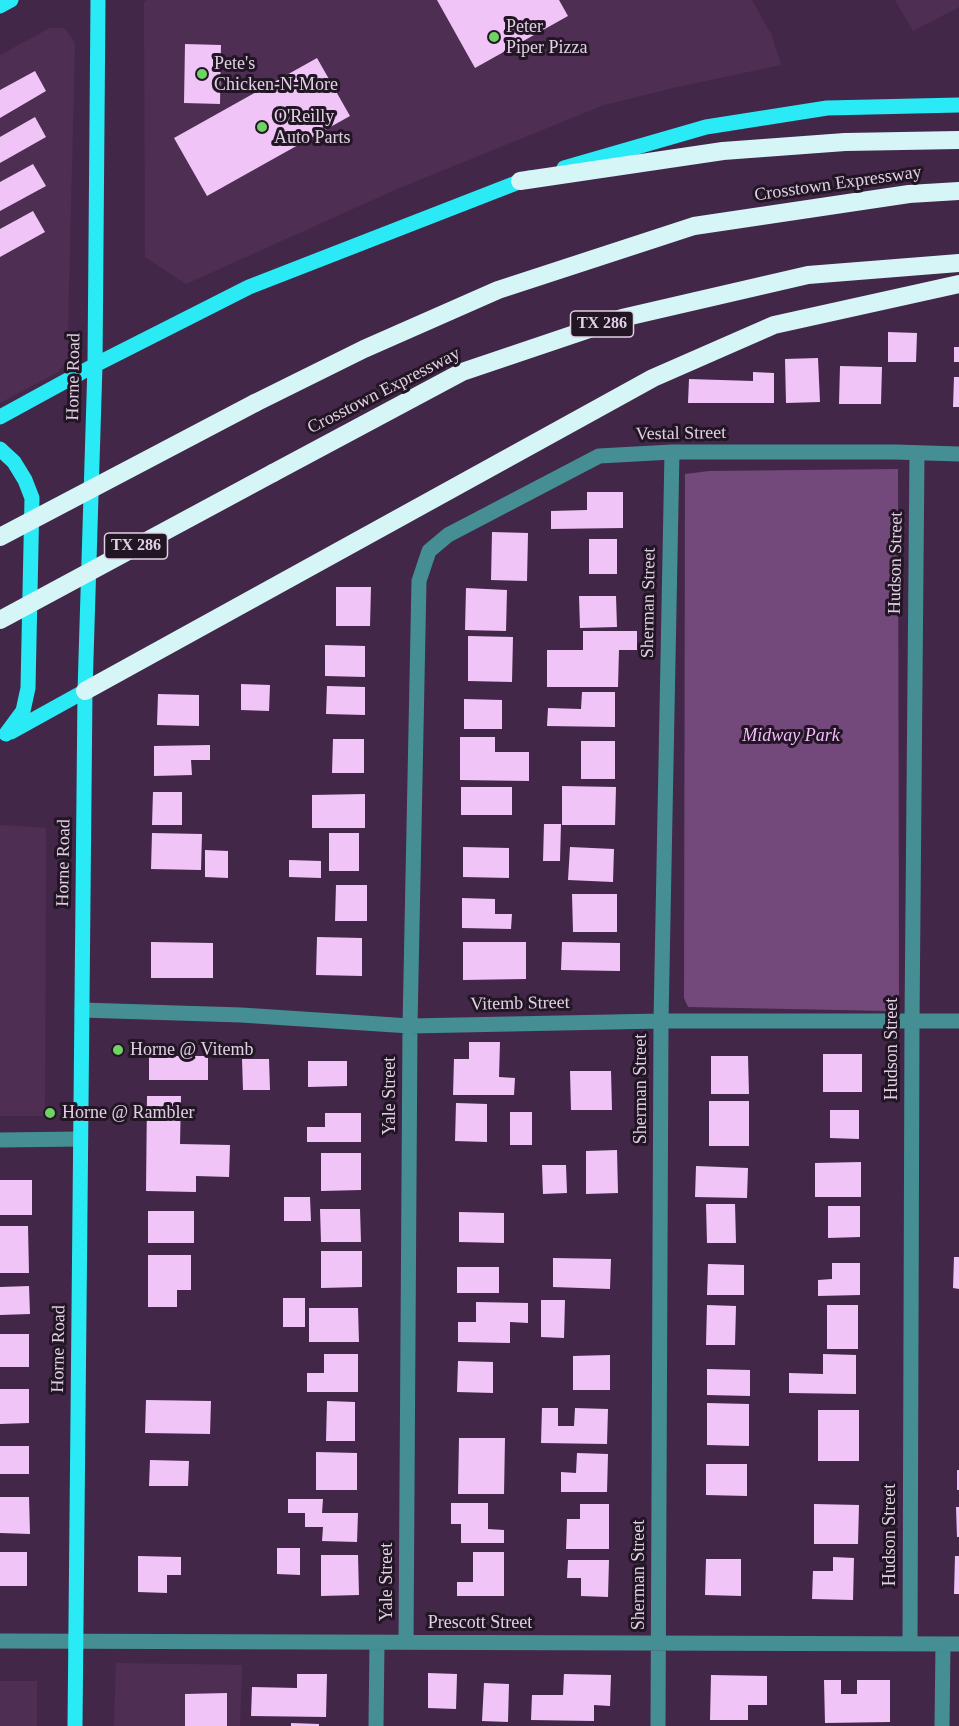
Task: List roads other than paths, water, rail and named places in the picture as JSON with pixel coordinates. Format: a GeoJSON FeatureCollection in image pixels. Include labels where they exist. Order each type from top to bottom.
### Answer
{"type":"FeatureCollection","features":[{"type":"Feature","properties":{"kind":"highway"},"geometry":{"type":"LineString","coordinates":[[520,181],[723,151],[845,142],[959,140]]}},
{"type":"Feature","properties":{"kind":"highway","name":"Crosstown Expressway"},"geometry":{"type":"LineString","coordinates":[[0,537],[364,348],[498,290],[694,226],[909,194],[959,191]]}},
{"type":"Feature","properties":{"kind":"highway","name":"Crosstown Expressway"},"geometry":{"type":"LineString","coordinates":[[0,620],[462,372],[622,318],[808,275],[959,263]]}},
{"type":"Feature","properties":{"kind":"highway"},"geometry":{"type":"LineString","coordinates":[[85,692],[653,378],[774,325],[959,284]]}},
{"type":"Feature","properties":{"kind":"main road"},"geometry":{"type":"LineString","coordinates":[[0,6],[11,0]]}},
{"type":"Feature","properties":{"kind":"main road","name":"Horne Road"},"geometry":{"type":"LineString","coordinates":[[75,1726],[85,692],[94,366],[99,0]]}},
{"type":"Feature","properties":{"kind":"main road"},"geometry":{"type":"LineString","coordinates":[[0,417],[249,287],[520,181],[706,127],[826,108],[959,105]]}},
{"type":"Feature","properties":{"kind":"main road"},"geometry":{"type":"LineString","coordinates":[[0,449],[14,462],[26,480],[32,498],[28,688],[23,711],[3,735]]}},
{"type":"Feature","properties":{"kind":"main road"},"geometry":{"type":"LineString","coordinates":[[3,735],[85,692]]}},
{"type":"Feature","properties":{"kind":"street","name":"Vestal Street"},"geometry":{"type":"LineString","coordinates":[[429,551],[448,535],[599,456],[672,452],[959,454]]}},
{"type":"Feature","properties":{"kind":"street","name":"Sherman Street"},"geometry":{"type":"LineString","coordinates":[[657,1726],[661,1021],[672,452]]}},
{"type":"Feature","properties":{"kind":"street","name":"Hudson Street"},"geometry":{"type":"LineString","coordinates":[[910,1644],[917,453]]}},
{"type":"Feature","properties":{"kind":"street","name":"Yale Street"},"geometry":{"type":"LineString","coordinates":[[406,1642],[410,1026],[419,581],[429,551]]}},
{"type":"Feature","properties":{"kind":"street","name":"Vitemb Street"},"geometry":{"type":"LineString","coordinates":[[82,1010],[241,1015],[410,1026],[661,1021],[959,1021]]}},
{"type":"Feature","properties":{"kind":"street"},"geometry":{"type":"LineString","coordinates":[[0,1140],[80,1139]]}},
{"type":"Feature","properties":{"kind":"street","name":"Prescott Street"},"geometry":{"type":"LineString","coordinates":[[0,1641],[959,1644]]}},
{"type":"Feature","properties":{"kind":"street","name":"Yale Street"},"geometry":{"type":"LineString","coordinates":[[376,1726],[377,1642]]}},
{"type":"Feature","properties":{"kind":"street"},"geometry":{"type":"LineString","coordinates":[[942,1726],[943,1644]]}},
{"type":"Feature","properties":{"kind":"place","name":"Peter Piper Pizza"},"geometry":{"type":"Point","coordinates":[494,37]}},
{"type":"Feature","properties":{"kind":"place","name":"Pete's Chicken-N-More"},"geometry":{"type":"Point","coordinates":[202,74]}},
{"type":"Feature","properties":{"kind":"place","name":"O'Reilly Auto Parts"},"geometry":{"type":"Point","coordinates":[262,127]}},
{"type":"Feature","properties":{"kind":"place","name":"Horne @ Vitemb"},"geometry":{"type":"Point","coordinates":[118,1050]}},
{"type":"Feature","properties":{"kind":"place","name":"Horne @ Rambler"},"geometry":{"type":"Point","coordinates":[50,1113]}},
{"type":"Feature","properties":{"kind":"park label","name":"Midway Park"},"geometry":{"type":"Point","coordinates":[791,736]}}]}
